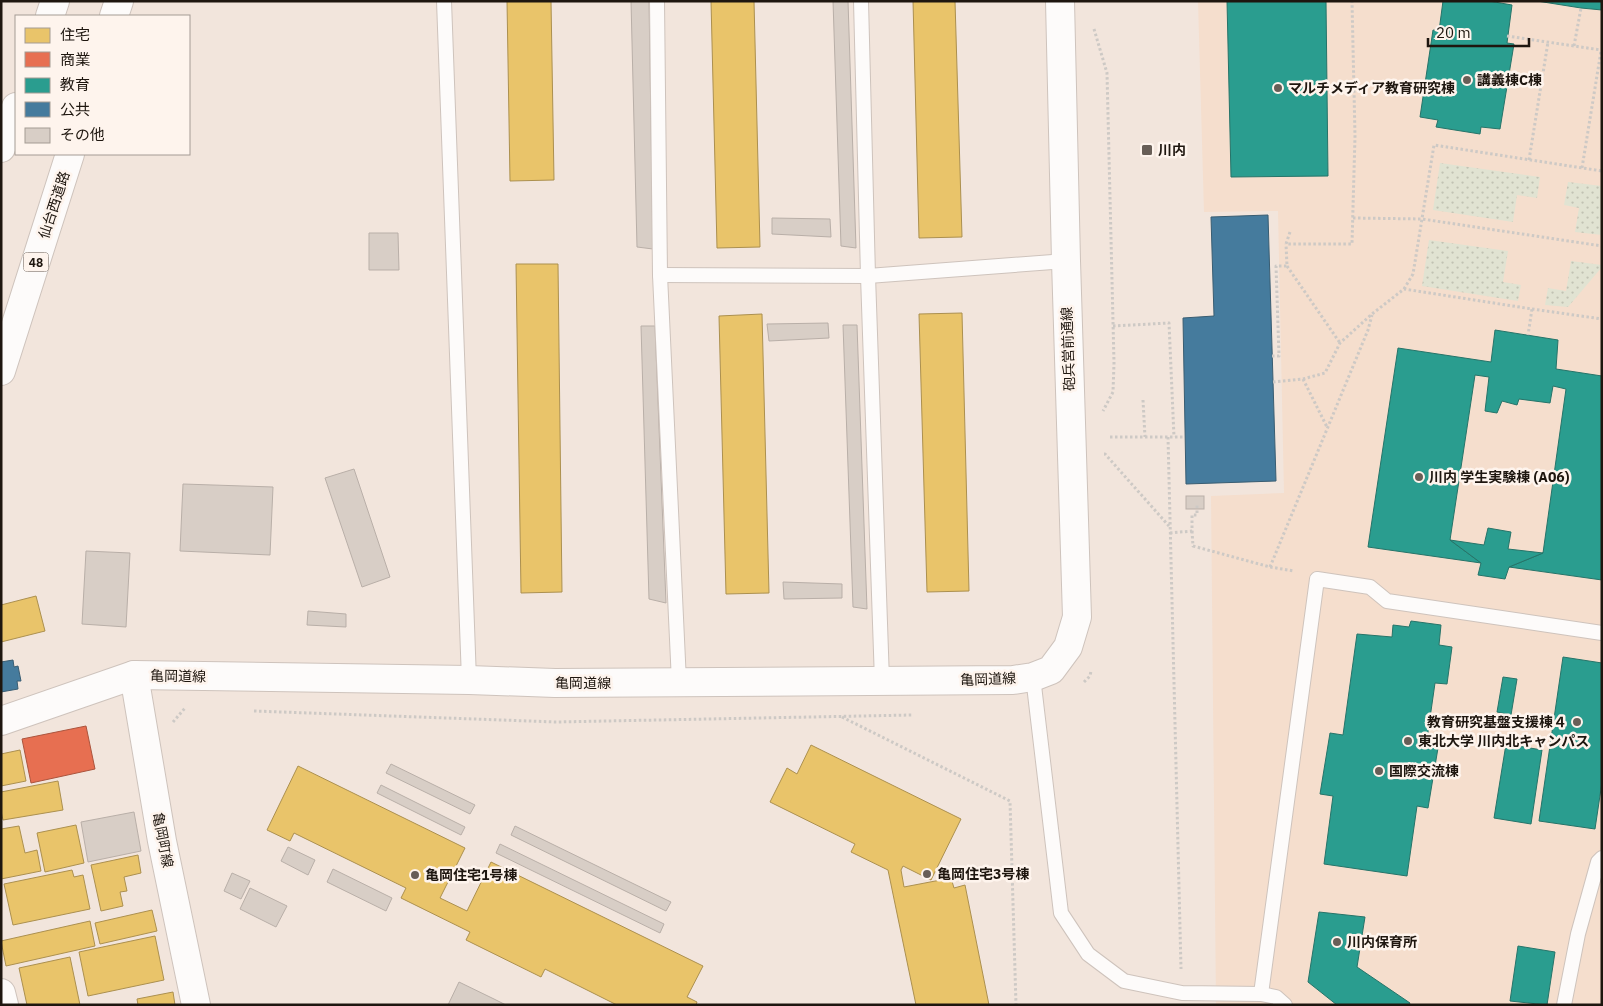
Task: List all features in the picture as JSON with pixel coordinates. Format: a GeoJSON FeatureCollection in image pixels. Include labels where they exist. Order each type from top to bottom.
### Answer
{"type":"FeatureCollection","features":[{"type":"Feature","properties":{"kind":"main road"},"geometry":{"type":"LineString","coordinates":[[50,15],[55,1]]}},
{"type":"Feature","properties":{"kind":"main road"},"geometry":{"type":"LineString","coordinates":[[114,15],[119,1]]}},
{"type":"Feature","properties":{"kind":"main road","name":"砲兵営前通線"},"geometry":{"type":"LineString","coordinates":[[1033,677],[1051,670],[1068,647],[1077,617],[1060,1]]}},
{"type":"Feature","properties":{"kind":"main road"},"geometry":{"type":"LineString","coordinates":[[1,148],[15,110]]}},
{"type":"Feature","properties":{"kind":"main road","name":"仙台西道路"},"geometry":{"type":"LineString","coordinates":[[1,371],[70,155]]}},
{"type":"Feature","properties":{"kind":"main road","name":"亀岡道線"},"geometry":{"type":"LineString","coordinates":[[1,721],[134,675],[555,683],[1012,680],[1033,677]]}},
{"type":"Feature","properties":{"kind":"main road","name":"亀岡町線"},"geometry":{"type":"LineString","coordinates":[[134,675],[162,841],[196,1005]]}},
{"type":"Feature","properties":{"kind":"main road"},"geometry":{"type":"LineString","coordinates":[[1,993],[4,1005]]}},
{"type":"Feature","properties":{"kind":"lane"},"geometry":{"type":"LineString","coordinates":[[444,1],[469,680]]}},
{"type":"Feature","properties":{"kind":"lane"},"geometry":{"type":"LineString","coordinates":[[657,1],[660,275],[679,682]]}},
{"type":"Feature","properties":{"kind":"lane"},"geometry":{"type":"LineString","coordinates":[[862,1],[868,276],[882,681]]}},
{"type":"Feature","properties":{"kind":"lane"},"geometry":{"type":"LineString","coordinates":[[660,275],[868,276],[1066,261]]}},
{"type":"Feature","properties":{"kind":"lane"},"geometry":{"type":"LineString","coordinates":[[1261,994],[1317,579],[1370,587],[1387,601],[1602,633]]}},
{"type":"Feature","properties":{"kind":"lane"},"geometry":{"type":"LineString","coordinates":[[1033,677],[1060,913],[1088,954],[1124,980],[1182,993],[1261,994],[1276,997],[1285,1005]]}},
{"type":"Feature","properties":{"kind":"lane"},"geometry":{"type":"LineString","coordinates":[[1564,1005],[1578,934],[1598,862],[1602,858]]}},
{"type":"Feature","properties":{"kind":"path"},"geometry":{"type":"LineString","coordinates":[[1286,244],[1352,244],[1355,136],[1352,1]]}},
{"type":"Feature","properties":{"kind":"path"},"geometry":{"type":"LineString","coordinates":[[1574,46],[1581,8]]}},
{"type":"Feature","properties":{"kind":"path"},"geometry":{"type":"LineString","coordinates":[[1093,25],[1107,73],[1113,326],[1113,392],[1102,413]]}},
{"type":"Feature","properties":{"kind":"path"},"geometry":{"type":"LineString","coordinates":[[1507,36],[1601,50],[1582,168]]}},
{"type":"Feature","properties":{"kind":"path"},"geometry":{"type":"LineString","coordinates":[[1529,160],[1548,42]]}},
{"type":"Feature","properties":{"kind":"path"},"geometry":{"type":"LineString","coordinates":[[1272,382],[1302,379],[1325,373],[1340,344],[1372,314],[1404,289],[1413,274],[1434,145],[1602,171]]}},
{"type":"Feature","properties":{"kind":"path"},"geometry":{"type":"LineString","coordinates":[[1353,218],[1422,219],[1602,246]]}},
{"type":"Feature","properties":{"kind":"path"},"geometry":{"type":"LineString","coordinates":[[1290,232],[1286,244],[1286,266],[1340,344]]}},
{"type":"Feature","properties":{"kind":"path"},"geometry":{"type":"LineString","coordinates":[[1272,356],[1279,356],[1276,266],[1286,266]]}},
{"type":"Feature","properties":{"kind":"path"},"geometry":{"type":"LineString","coordinates":[[1404,289],[1602,318]]}},
{"type":"Feature","properties":{"kind":"path"},"geometry":{"type":"LineString","coordinates":[[1528,335],[1532,309]]}},
{"type":"Feature","properties":{"kind":"path"},"geometry":{"type":"LineString","coordinates":[[1270,567],[1368,330],[1372,314]]}},
{"type":"Feature","properties":{"kind":"path"},"geometry":{"type":"LineString","coordinates":[[1113,326],[1169,323],[1174,437]]}},
{"type":"Feature","properties":{"kind":"path"},"geometry":{"type":"LineString","coordinates":[[1302,379],[1327,427]]}},
{"type":"Feature","properties":{"kind":"path"},"geometry":{"type":"LineString","coordinates":[[1143,400],[1145,437]]}},
{"type":"Feature","properties":{"kind":"path"},"geometry":{"type":"LineString","coordinates":[[1110,437],[1185,437]]}},
{"type":"Feature","properties":{"kind":"path"},"geometry":{"type":"LineString","coordinates":[[1168,437],[1182,993]]}},
{"type":"Feature","properties":{"kind":"path"},"geometry":{"type":"LineString","coordinates":[[1098,454],[1105,454],[1169,526]]}},
{"type":"Feature","properties":{"kind":"path"},"geometry":{"type":"LineString","coordinates":[[1170,532],[1192,531],[1192,515],[1197,515],[1196,503]]}},
{"type":"Feature","properties":{"kind":"path"},"geometry":{"type":"LineString","coordinates":[[1083,683],[1090,676],[1092,668]]}},
{"type":"Feature","properties":{"kind":"path"},"geometry":{"type":"LineString","coordinates":[[170,727],[184,708],[193,708]]}},
{"type":"Feature","properties":{"kind":"path"},"geometry":{"type":"LineString","coordinates":[[248,710],[556,722],[919,714]]}},
{"type":"Feature","properties":{"kind":"path"},"geometry":{"type":"LineString","coordinates":[[841,716],[1010,801],[1016,1005]]}},
{"type":"Feature","properties":{"kind":"shaded area","name":"東北大学 川内北キャンパス"},"geometry":{"type":"Polygon","coordinates":[[[1198,1],[1602,1],[1602,1005],[1216,1005],[1211,496],[1284,493],[1278,211],[1204,212],[1198,1]]]}},
{"type":"Feature","properties":{"kind":"green space"},"geometry":{"type":"Polygon","coordinates":[[[1440,163],[1540,177],[1537,198],[1517,195],[1513,222],[1433,210],[1440,163]]]}},
{"type":"Feature","properties":{"kind":"green space"},"geometry":{"type":"Polygon","coordinates":[[[1568,182],[1602,186],[1602,235],[1575,232],[1579,208],[1564,205],[1568,182]]]}},
{"type":"Feature","properties":{"kind":"green space"},"geometry":{"type":"Polygon","coordinates":[[[1429,240],[1508,251],[1503,282],[1521,285],[1518,301],[1422,286],[1429,240]]]}},
{"type":"Feature","properties":{"kind":"green space"},"geometry":{"type":"Polygon","coordinates":[[[1571,261],[1602,265],[1602,267],[1568,307],[1545,305],[1548,288],[1566,291],[1571,261]]]}},
{"type":"Feature","properties":{"kind":"building: 住宅"},"geometry":{"type":"Polygon","coordinates":[[[507,1],[551,1],[554,180],[510,181],[507,1]]]}},
{"type":"Feature","properties":{"kind":"building: 住宅"},"geometry":{"type":"Polygon","coordinates":[[[711,1],[754,1],[760,247],[717,248],[711,1]]]}},
{"type":"Feature","properties":{"kind":"building: 住宅"},"geometry":{"type":"Polygon","coordinates":[[[913,1],[955,1],[962,237],[919,238],[913,1]]]}},
{"type":"Feature","properties":{"kind":"building: 住宅"},"geometry":{"type":"Polygon","coordinates":[[[516,264],[558,264],[562,592],[521,593],[516,264]]]}},
{"type":"Feature","properties":{"kind":"building: 住宅"},"geometry":{"type":"Polygon","coordinates":[[[962,313],[969,591],[927,592],[919,314],[962,313]]]}},
{"type":"Feature","properties":{"kind":"building: 住宅"},"geometry":{"type":"Polygon","coordinates":[[[762,314],[769,593],[726,594],[719,316],[762,314]]]}},
{"type":"Feature","properties":{"kind":"building: 住宅"},"geometry":{"type":"Polygon","coordinates":[[[36,596],[45,631],[1,642],[1,605],[36,596]]]}},
{"type":"Feature","properties":{"kind":"building: 住宅","name":"亀岡住宅3号棟"},"geometry":{"type":"Polygon","coordinates":[[[811,745],[961,819],[931,880],[903,866],[901,870],[904,887],[951,878],[954,888],[965,885],[989,1005],[916,1005],[888,870],[851,852],[855,844],[770,802],[787,768],[797,774],[811,745]]]}},
{"type":"Feature","properties":{"kind":"building: 住宅"},"geometry":{"type":"Polygon","coordinates":[[[20,750],[26,781],[1,786],[1,754],[20,750]]]}},
{"type":"Feature","properties":{"kind":"building: 住宅","name":"亀岡住宅1号棟"},"geometry":{"type":"Polygon","coordinates":[[[298,766],[465,848],[440,898],[467,911],[491,862],[703,966],[687,997],[697,1002],[696,1005],[617,1005],[545,969],[541,977],[466,940],[470,932],[401,898],[406,888],[294,833],[290,841],[267,830],[298,766]]]}},
{"type":"Feature","properties":{"kind":"building: 住宅"},"geometry":{"type":"Polygon","coordinates":[[[58,781],[63,810],[3,820],[1,792],[58,781]]]}},
{"type":"Feature","properties":{"kind":"building: 住宅"},"geometry":{"type":"Polygon","coordinates":[[[76,825],[84,863],[45,872],[37,833],[76,825]]]}},
{"type":"Feature","properties":{"kind":"building: 住宅"},"geometry":{"type":"Polygon","coordinates":[[[19,826],[25,853],[37,850],[41,871],[1,879],[1,829],[19,826]]]}},
{"type":"Feature","properties":{"kind":"building: 住宅"},"geometry":{"type":"Polygon","coordinates":[[[138,855],[141,873],[124,877],[127,891],[120,892],[123,906],[101,911],[91,865],[138,855]]]}},
{"type":"Feature","properties":{"kind":"building: 住宅"},"geometry":{"type":"Polygon","coordinates":[[[72,870],[74,877],[83,875],[90,909],[13,925],[4,884],[72,870]]]}},
{"type":"Feature","properties":{"kind":"building: 住宅"},"geometry":{"type":"Polygon","coordinates":[[[152,910],[157,931],[100,944],[95,923],[152,910]]]}},
{"type":"Feature","properties":{"kind":"building: 住宅"},"geometry":{"type":"Polygon","coordinates":[[[90,921],[95,946],[6,966],[1,941],[90,921]]]}},
{"type":"Feature","properties":{"kind":"building: 住宅"},"geometry":{"type":"Polygon","coordinates":[[[155,936],[164,980],[88,996],[79,952],[155,936]]]}},
{"type":"Feature","properties":{"kind":"building: 住宅"},"geometry":{"type":"Polygon","coordinates":[[[70,957],[80,1005],[27,1005],[19,968],[70,957]]]}},
{"type":"Feature","properties":{"kind":"building: 住宅"},"geometry":{"type":"Polygon","coordinates":[[[173,992],[175,1005],[138,1005],[137,999],[173,992]]]}},
{"type":"Feature","properties":{"kind":"building: 商業"},"geometry":{"type":"Polygon","coordinates":[[[86,726],[95,769],[31,783],[22,739],[86,726]]]}},
{"type":"Feature","properties":{"kind":"building: 教育","name":"マルチメディア教育研究棟"},"geometry":{"type":"Polygon","coordinates":[[[1227,1],[1326,1],[1328,176],[1231,177],[1227,1]]]}},
{"type":"Feature","properties":{"kind":"building: 教育","name":"講義棟C棟"},"geometry":{"type":"Polygon","coordinates":[[[1443,1],[1489,1],[1512,5],[1507,43],[1514,44],[1500,129],[1481,127],[1480,134],[1436,127],[1438,120],[1420,117],[1433,30],[1439,31],[1443,1]]]}},
{"type":"Feature","properties":{"kind":"building: 教育"},"geometry":{"type":"Polygon","coordinates":[[[1537,1],[1601,1],[1602,10],[1581,8],[1537,1]]]}},
{"type":"Feature","properties":{"kind":"building: 教育","name":"川内 学生実験棟 (A06)"},"geometry":{"type":"Polygon","coordinates":[[[1495,330],[1558,340],[1556,369],[1602,376],[1602,580],[1509,567],[1543,553],[1566,389],[1553,386],[1550,403],[1519,399],[1517,405],[1502,401],[1497,413],[1485,411],[1489,377],[1475,375],[1450,540],[1481,563],[1368,547],[1398,348],[1491,362],[1495,330]]]}},
{"type":"Feature","properties":{"kind":"building: 教育"},"geometry":{"type":"Polygon","coordinates":[[[1488,528],[1511,532],[1508,549],[1543,553],[1509,567],[1505,579],[1478,575],[1481,563],[1450,540],[1484,545],[1488,528]]]}},
{"type":"Feature","properties":{"kind":"building: 教育","name":"国際交流棟"},"geometry":{"type":"Polygon","coordinates":[[[1411,621],[1441,625],[1439,645],[1452,647],[1447,684],[1435,683],[1426,746],[1438,748],[1428,808],[1417,806],[1407,876],[1324,864],[1333,796],[1320,794],[1330,733],[1343,735],[1357,634],[1392,637],[1393,625],[1409,627],[1411,621]]]}},
{"type":"Feature","properties":{"kind":"building: 教育","name":"教育研究基盤支援棟４"},"geometry":{"type":"Polygon","coordinates":[[[1563,657],[1602,663],[1602,782],[1595,829],[1539,821],[1563,657]]]}},
{"type":"Feature","properties":{"kind":"building: 教育"},"geometry":{"type":"Polygon","coordinates":[[[1503,677],[1517,679],[1511,715],[1497,712],[1503,677]]]}},
{"type":"Feature","properties":{"kind":"building: 教育"},"geometry":{"type":"Polygon","coordinates":[[[1506,744],[1542,750],[1531,824],[1494,818],[1506,744]]]}},
{"type":"Feature","properties":{"kind":"building: 教育","name":"川内保育所"},"geometry":{"type":"Polygon","coordinates":[[[1319,912],[1365,917],[1357,967],[1410,1003],[1409,1005],[1337,1005],[1308,982],[1319,912]]]}},
{"type":"Feature","properties":{"kind":"building: 教育"},"geometry":{"type":"Polygon","coordinates":[[[1518,946],[1555,952],[1547,1005],[1510,1001],[1518,946]]]}},
{"type":"Feature","properties":{"kind":"building: 公共"},"geometry":{"type":"Polygon","coordinates":[[[1268,215],[1276,481],[1186,484],[1183,318],[1214,316],[1211,217],[1268,215]]]}},
{"type":"Feature","properties":{"kind":"building: 公共"},"geometry":{"type":"Polygon","coordinates":[[[13,660],[14,667],[18,666],[21,681],[17,681],[18,689],[1,692],[1,662],[13,660]]]}},
{"type":"Feature","properties":{"kind":"building: その他"},"geometry":{"type":"Polygon","coordinates":[[[631,1],[649,1],[653,249],[637,247],[631,1]]]}},
{"type":"Feature","properties":{"kind":"building: その他"},"geometry":{"type":"Polygon","coordinates":[[[833,1],[848,1],[856,248],[841,246],[833,1]]]}},
{"type":"Feature","properties":{"kind":"building: その他"},"geometry":{"type":"Polygon","coordinates":[[[772,218],[830,219],[831,237],[772,234],[772,218]]]}},
{"type":"Feature","properties":{"kind":"building: その他"},"geometry":{"type":"Polygon","coordinates":[[[369,233],[398,233],[399,270],[369,270],[369,233]]]}},
{"type":"Feature","properties":{"kind":"building: その他"},"geometry":{"type":"Polygon","coordinates":[[[828,323],[829,338],[769,341],[767,324],[828,323]]]}},
{"type":"Feature","properties":{"kind":"building: その他"},"geometry":{"type":"Polygon","coordinates":[[[843,325],[857,325],[867,609],[853,607],[843,325]]]}},
{"type":"Feature","properties":{"kind":"building: その他"},"geometry":{"type":"Polygon","coordinates":[[[641,326],[655,326],[666,603],[649,599],[641,326]]]}},
{"type":"Feature","properties":{"kind":"building: その他"},"geometry":{"type":"Polygon","coordinates":[[[354,469],[390,577],[362,587],[325,478],[354,469]]]}},
{"type":"Feature","properties":{"kind":"building: その他"},"geometry":{"type":"Polygon","coordinates":[[[183,484],[273,487],[270,555],[180,551],[183,484]]]}},
{"type":"Feature","properties":{"kind":"building: その他"},"geometry":{"type":"Polygon","coordinates":[[[1186,496],[1204,496],[1204,509],[1186,509],[1186,496]]]}},
{"type":"Feature","properties":{"kind":"building: その他"},"geometry":{"type":"Polygon","coordinates":[[[86,551],[130,553],[126,627],[82,624],[86,551]]]}},
{"type":"Feature","properties":{"kind":"building: その他"},"geometry":{"type":"Polygon","coordinates":[[[783,582],[842,584],[842,598],[784,599],[783,582]]]}},
{"type":"Feature","properties":{"kind":"building: その他"},"geometry":{"type":"Polygon","coordinates":[[[308,611],[346,614],[346,627],[307,625],[308,611]]]}},
{"type":"Feature","properties":{"kind":"building: その他"},"geometry":{"type":"Polygon","coordinates":[[[391,764],[475,805],[470,814],[386,773],[391,764]]]}},
{"type":"Feature","properties":{"kind":"building: その他"},"geometry":{"type":"Polygon","coordinates":[[[381,785],[465,827],[461,835],[377,793],[381,785]]]}},
{"type":"Feature","properties":{"kind":"building: その他"},"geometry":{"type":"Polygon","coordinates":[[[134,812],[141,851],[88,862],[81,822],[134,812]]]}},
{"type":"Feature","properties":{"kind":"building: その他"},"geometry":{"type":"Polygon","coordinates":[[[515,826],[671,902],[666,911],[511,835],[515,826]]]}},
{"type":"Feature","properties":{"kind":"building: その他"},"geometry":{"type":"Polygon","coordinates":[[[500,844],[664,924],[660,933],[496,853],[500,844]]]}},
{"type":"Feature","properties":{"kind":"building: その他"},"geometry":{"type":"Polygon","coordinates":[[[288,847],[315,860],[308,875],[281,861],[288,847]]]}},
{"type":"Feature","properties":{"kind":"building: その他"},"geometry":{"type":"Polygon","coordinates":[[[333,869],[392,898],[386,911],[327,882],[333,869]]]}},
{"type":"Feature","properties":{"kind":"building: その他"},"geometry":{"type":"Polygon","coordinates":[[[232,873],[250,881],[241,899],[224,891],[232,873]]]}},
{"type":"Feature","properties":{"kind":"building: その他"},"geometry":{"type":"Polygon","coordinates":[[[250,888],[287,906],[276,927],[240,909],[250,888]]]}},
{"type":"Feature","properties":{"kind":"building: その他"},"geometry":{"type":"Polygon","coordinates":[[[459,982],[494,999],[506,1005],[448,1005],[459,982]]]}},
{"type":"Feature","properties":{"kind":"place","name":"講義棟C棟"},"geometry":{"type":"Point","coordinates":[1467,80]}},
{"type":"Feature","properties":{"kind":"place","name":"マルチメディア教育研究棟"},"geometry":{"type":"Point","coordinates":[1278,88]}},
{"type":"Feature","properties":{"kind":"place","name":"川内"},"geometry":{"type":"Point","coordinates":[1147,150]}},
{"type":"Feature","properties":{"kind":"place","name":"川内 学生実験棟 (A06)"},"geometry":{"type":"Point","coordinates":[1419,477]}},
{"type":"Feature","properties":{"kind":"place","name":"教育研究基盤支援棟４"},"geometry":{"type":"Point","coordinates":[1577,722]}},
{"type":"Feature","properties":{"kind":"place","name":"東北大学 川内北キャンパス"},"geometry":{"type":"Point","coordinates":[1408,741]}},
{"type":"Feature","properties":{"kind":"place","name":"国際交流棟"},"geometry":{"type":"Point","coordinates":[1379,771]}},
{"type":"Feature","properties":{"kind":"place","name":"亀岡住宅3号棟"},"geometry":{"type":"Point","coordinates":[927,874]}},
{"type":"Feature","properties":{"kind":"place","name":"亀岡住宅1号棟"},"geometry":{"type":"Point","coordinates":[415,875]}},
{"type":"Feature","properties":{"kind":"place","name":"川内保育所"},"geometry":{"type":"Point","coordinates":[1337,942]}}]}
